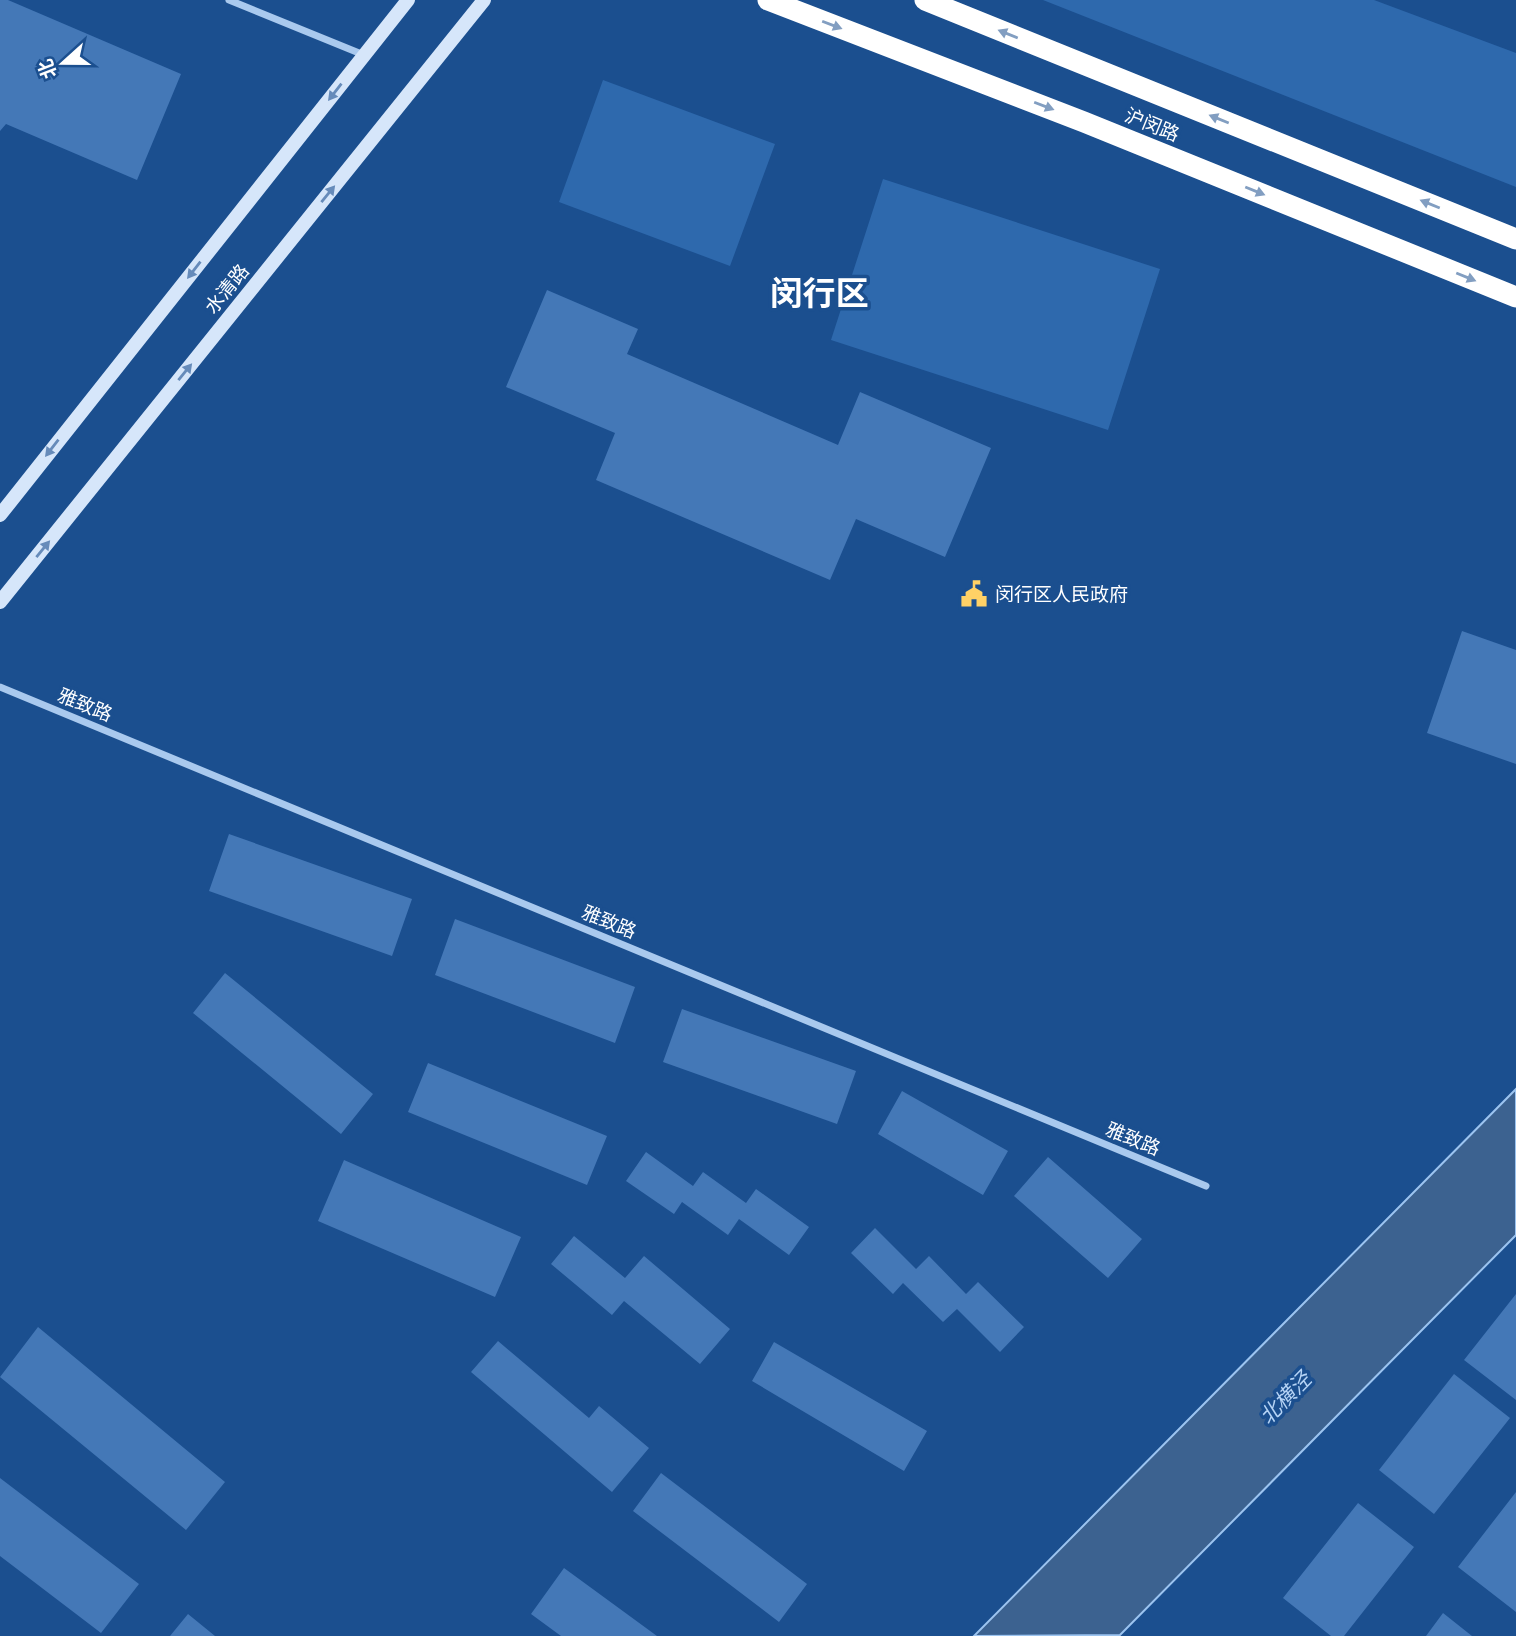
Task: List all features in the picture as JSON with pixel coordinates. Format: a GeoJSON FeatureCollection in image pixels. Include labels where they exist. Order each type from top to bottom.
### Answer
{"type":"FeatureCollection","features":[{"type":"Feature","properties":{"kind":"highway","name":"沪闵路"},"geometry":{"type":"LineString","coordinates":[[768,0],[1084,122],[1516,297]]}},
{"type":"Feature","properties":{"kind":"highway","name":"沪闵路"},"geometry":{"type":"LineString","coordinates":[[925,0],[1516,239]]}},
{"type":"Feature","properties":{"kind":"main road","name":"水清路"},"geometry":{"type":"LineString","coordinates":[[0,514],[408,0]]}},
{"type":"Feature","properties":{"kind":"main road","name":"水清路"},"geometry":{"type":"LineString","coordinates":[[0,602],[484,0]]}},
{"type":"Feature","properties":{"kind":"street"},"geometry":{"type":"LineString","coordinates":[[229,0],[364,55]]}},
{"type":"Feature","properties":{"kind":"street","name":"雅致路"},"geometry":{"type":"LineString","coordinates":[[0,687],[1206,1186]]}},
{"type":"Feature","properties":{"kind":"shaded area"},"geometry":{"type":"Polygon","coordinates":[[[1043,0],[1374,0],[1516,53],[1516,187],[1043,0]]]}},
{"type":"Feature","properties":{"kind":"shaded area"},"geometry":{"type":"Polygon","coordinates":[[[603,80],[775,144],[730,266],[559,202],[603,80]]]}},
{"type":"Feature","properties":{"kind":"shaded area"},"geometry":{"type":"Polygon","coordinates":[[[883,179],[1160,269],[1108,430],[831,340],[883,179]]]}},
{"type":"Feature","properties":{"kind":"water","name":"北横泾"},"geometry":{"type":"Polygon","coordinates":[[[1516,1089],[1516,1235],[1120,1635],[974,1636],[1516,1089]]]}},
{"type":"Feature","properties":{"kind":"building"},"geometry":{"type":"Polygon","coordinates":[[[0,0],[8,0],[181,74],[137,180],[6,124],[0,131],[0,0]]]}},
{"type":"Feature","properties":{"kind":"building"},"geometry":{"type":"Polygon","coordinates":[[[547,290],[638,329],[627,354],[838,445],[860,392],[991,448],[945,557],[856,519],[830,580],[596,480],[615,433],[506,387],[547,290]]]}},
{"type":"Feature","properties":{"kind":"building"},"geometry":{"type":"Polygon","coordinates":[[[1462,631],[1516,650],[1516,764],[1427,733],[1462,631]]]}},
{"type":"Feature","properties":{"kind":"building"},"geometry":{"type":"Polygon","coordinates":[[[229,834],[412,899],[392,956],[209,891],[229,834]]]}},
{"type":"Feature","properties":{"kind":"building"},"geometry":{"type":"Polygon","coordinates":[[[455,919],[635,987],[615,1043],[435,975],[455,919]]]}},
{"type":"Feature","properties":{"kind":"building"},"geometry":{"type":"Polygon","coordinates":[[[225,973],[373,1094],[341,1134],[193,1013],[225,973]]]}},
{"type":"Feature","properties":{"kind":"building"},"geometry":{"type":"Polygon","coordinates":[[[682,1009],[856,1071],[837,1124],[663,1062],[682,1009]]]}},
{"type":"Feature","properties":{"kind":"building"},"geometry":{"type":"Polygon","coordinates":[[[428,1063],[607,1136],[587,1185],[408,1112],[428,1063]]]}},
{"type":"Feature","properties":{"kind":"building"},"geometry":{"type":"Polygon","coordinates":[[[902,1091],[1008,1151],[983,1195],[878,1134],[902,1091]]]}},
{"type":"Feature","properties":{"kind":"building"},"geometry":{"type":"Polygon","coordinates":[[[646,1152],[693,1186],[703,1172],[746,1203],[756,1189],[809,1227],[789,1255],[739,1219],[728,1235],[682,1202],[674,1214],[626,1181],[646,1152]]]}},
{"type":"Feature","properties":{"kind":"building"},"geometry":{"type":"Polygon","coordinates":[[[1048,1157],[1142,1239],[1108,1278],[1014,1196],[1048,1157]]]}},
{"type":"Feature","properties":{"kind":"building"},"geometry":{"type":"Polygon","coordinates":[[[344,1160],[521,1237],[495,1297],[318,1221],[344,1160]]]}},
{"type":"Feature","properties":{"kind":"building"},"geometry":{"type":"Polygon","coordinates":[[[875,1228],[916,1269],[929,1256],[966,1294],[978,1282],[1024,1327],[1000,1352],[957,1309],[943,1322],[903,1283],[893,1294],[851,1253],[875,1228]]]}},
{"type":"Feature","properties":{"kind":"building"},"geometry":{"type":"Polygon","coordinates":[[[574,1236],[625,1278],[644,1256],[730,1329],[700,1364],[624,1301],[612,1315],[551,1264],[574,1236]]]}},
{"type":"Feature","properties":{"kind":"building"},"geometry":{"type":"Polygon","coordinates":[[[1516,1294],[1516,1400],[1464,1360],[1516,1294]]]}},
{"type":"Feature","properties":{"kind":"building"},"geometry":{"type":"Polygon","coordinates":[[[38,1327],[225,1482],[186,1530],[0,1377],[38,1327]]]}},
{"type":"Feature","properties":{"kind":"building"},"geometry":{"type":"Polygon","coordinates":[[[498,1341],[589,1418],[599,1406],[649,1448],[612,1492],[471,1372],[498,1341]]]}},
{"type":"Feature","properties":{"kind":"building"},"geometry":{"type":"Polygon","coordinates":[[[774,1342],[927,1431],[904,1471],[752,1381],[774,1342]]]}},
{"type":"Feature","properties":{"kind":"building"},"geometry":{"type":"Polygon","coordinates":[[[1454,1374],[1510,1418],[1434,1514],[1379,1470],[1454,1374]]]}},
{"type":"Feature","properties":{"kind":"building"},"geometry":{"type":"Polygon","coordinates":[[[661,1473],[807,1584],[779,1622],[633,1511],[661,1473]]]}},
{"type":"Feature","properties":{"kind":"building"},"geometry":{"type":"Polygon","coordinates":[[[0,1478],[139,1584],[101,1633],[0,1556],[0,1478]]]}},
{"type":"Feature","properties":{"kind":"building"},"geometry":{"type":"Polygon","coordinates":[[[1516,1492],[1516,1612],[1458,1567],[1516,1492]]]}},
{"type":"Feature","properties":{"kind":"building"},"geometry":{"type":"Polygon","coordinates":[[[1358,1503],[1414,1547],[1344,1636],[1331,1636],[1283,1598],[1358,1503]]]}},
{"type":"Feature","properties":{"kind":"building"},"geometry":{"type":"Polygon","coordinates":[[[564,1568],[657,1636],[561,1636],[531,1614],[564,1568]]]}},
{"type":"Feature","properties":{"kind":"building"},"geometry":{"type":"Polygon","coordinates":[[[1443,1613],[1472,1636],[1426,1636],[1443,1613]]]}},
{"type":"Feature","properties":{"kind":"building"},"geometry":{"type":"Polygon","coordinates":[[[188,1614],[215,1636],[170,1636],[188,1614]]]}},
{"type":"Feature","properties":{"kind":"place","name":"闵行区人民政府"},"geometry":{"type":"Point","coordinates":[974,594]}},
{"type":"Feature","properties":{"kind":"district","name":"闵行区"},"geometry":{"type":"Point","coordinates":[819,293]}}]}
